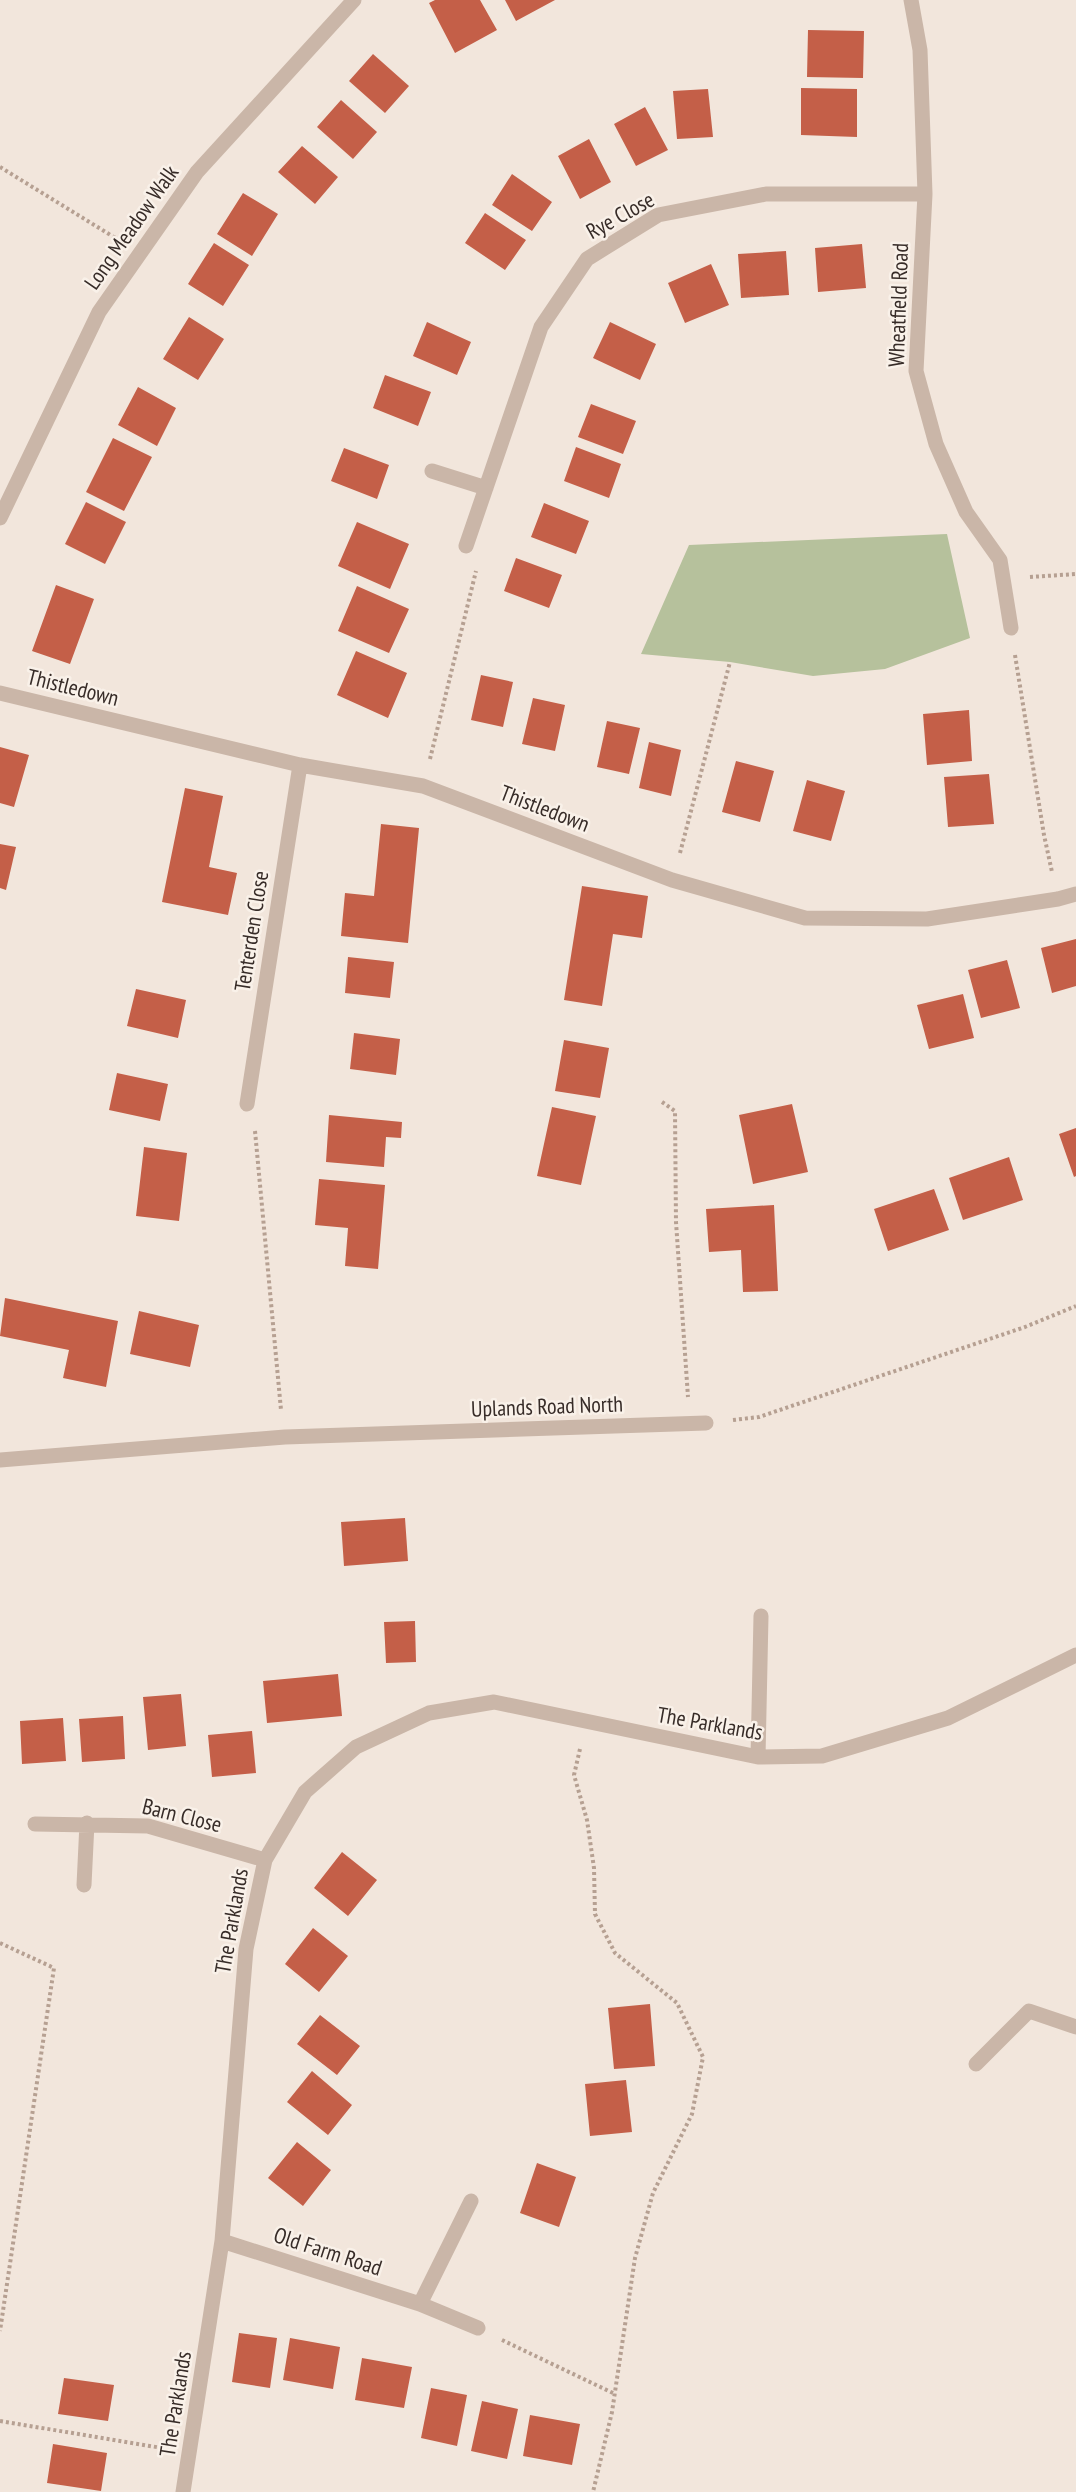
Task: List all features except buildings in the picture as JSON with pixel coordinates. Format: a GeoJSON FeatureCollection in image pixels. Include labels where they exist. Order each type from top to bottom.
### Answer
{"type":"FeatureCollection","features":[{"type":"Feature","properties":{"kind":"street","name":"Long Meadow Walk"},"geometry":{"type":"LineString","coordinates":[[1,514],[99,312],[197,172],[354,0]]}},
{"type":"Feature","properties":{"kind":"street","name":"Wheatfield Road"},"geometry":{"type":"LineString","coordinates":[[911,0],[920,50],[925,194],[916,371],[936,444],[966,512],[1000,560],[1011,628]]}},
{"type":"Feature","properties":{"kind":"street","name":"Rye Close"},"geometry":{"type":"LineString","coordinates":[[466,546],[541,327],[587,259],[658,215],[766,194],[925,194]]}},
{"type":"Feature","properties":{"kind":"street"},"geometry":{"type":"LineString","coordinates":[[432,471],[486,488]]}},
{"type":"Feature","properties":{"kind":"street","name":"Thistledown"},"geometry":{"type":"LineString","coordinates":[[0,693],[300,765],[423,786],[672,880],[805,918],[927,919],[1059,899],[1076,894]]}},
{"type":"Feature","properties":{"kind":"street","name":"Tenterden Close"},"geometry":{"type":"LineString","coordinates":[[247,1104],[300,765]]}},
{"type":"Feature","properties":{"kind":"street","name":"Uplands Road North"},"geometry":{"type":"LineString","coordinates":[[0,1460],[285,1437],[706,1423]]}},
{"type":"Feature","properties":{"kind":"street"},"geometry":{"type":"LineString","coordinates":[[758,1757],[761,1616]]}},
{"type":"Feature","properties":{"kind":"street","name":"The Parklands"},"geometry":{"type":"LineString","coordinates":[[183,2492],[222,2241],[246,1949],[265,1860],[305,1792],[356,1747],[429,1713],[494,1702],[758,1757],[822,1756],[948,1718],[1076,1654]]}},
{"type":"Feature","properties":{"kind":"street"},"geometry":{"type":"LineString","coordinates":[[84,1885],[87,1823]]}},
{"type":"Feature","properties":{"kind":"street","name":"Barn Close"},"geometry":{"type":"LineString","coordinates":[[35,1824],[87,1823],[148,1826],[265,1860]]}},
{"type":"Feature","properties":{"kind":"street"},"geometry":{"type":"LineString","coordinates":[[976,2064],[1029,2011],[1076,2027]]}},
{"type":"Feature","properties":{"kind":"street"},"geometry":{"type":"LineString","coordinates":[[420,2304],[471,2201]]}},
{"type":"Feature","properties":{"kind":"street","name":"Old Farm Road"},"geometry":{"type":"LineString","coordinates":[[222,2241],[420,2304],[478,2328]]}},
{"type":"Feature","properties":{"kind":"path"},"geometry":{"type":"LineString","coordinates":[[0,167],[140,253]]}},
{"type":"Feature","properties":{"kind":"path"},"geometry":{"type":"LineString","coordinates":[[423,786],[478,563],[466,546]]}},
{"type":"Feature","properties":{"kind":"path"},"geometry":{"type":"LineString","coordinates":[[1003,578],[1076,574]]}},
{"type":"Feature","properties":{"kind":"path"},"geometry":{"type":"LineString","coordinates":[[1011,628],[1044,835],[1059,899]]}},
{"type":"Feature","properties":{"kind":"path"},"geometry":{"type":"LineString","coordinates":[[672,880],[730,662]]}},
{"type":"Feature","properties":{"kind":"path"},"geometry":{"type":"LineString","coordinates":[[662,1102],[675,1111],[676,1222],[690,1424]]}},
{"type":"Feature","properties":{"kind":"path"},"geometry":{"type":"LineString","coordinates":[[247,1104],[255,1131],[285,1437]]}},
{"type":"Feature","properties":{"kind":"path"},"geometry":{"type":"LineString","coordinates":[[706,1423],[759,1417],[1025,1327],[1076,1306]]}},
{"type":"Feature","properties":{"kind":"path"},"geometry":{"type":"LineString","coordinates":[[586,1722],[574,1775],[587,1820],[594,1868],[595,1914],[615,1953],[678,2003],[703,2057],[692,2114],[653,2193],[635,2258],[615,2394],[593,2492]]}},
{"type":"Feature","properties":{"kind":"path"},"geometry":{"type":"LineString","coordinates":[[0,1943],[54,1968],[0,2331]]}},
{"type":"Feature","properties":{"kind":"path"},"geometry":{"type":"LineString","coordinates":[[478,2328],[615,2394]]}},
{"type":"Feature","properties":{"kind":"path"},"geometry":{"type":"LineString","coordinates":[[0,2421],[190,2452]]}},
{"type":"Feature","properties":{"kind":"green space"},"geometry":{"type":"Polygon","coordinates":[[[947,534],[970,638],[885,669],[813,676],[730,662],[641,654],[689,545],[947,534]]]}}]}
